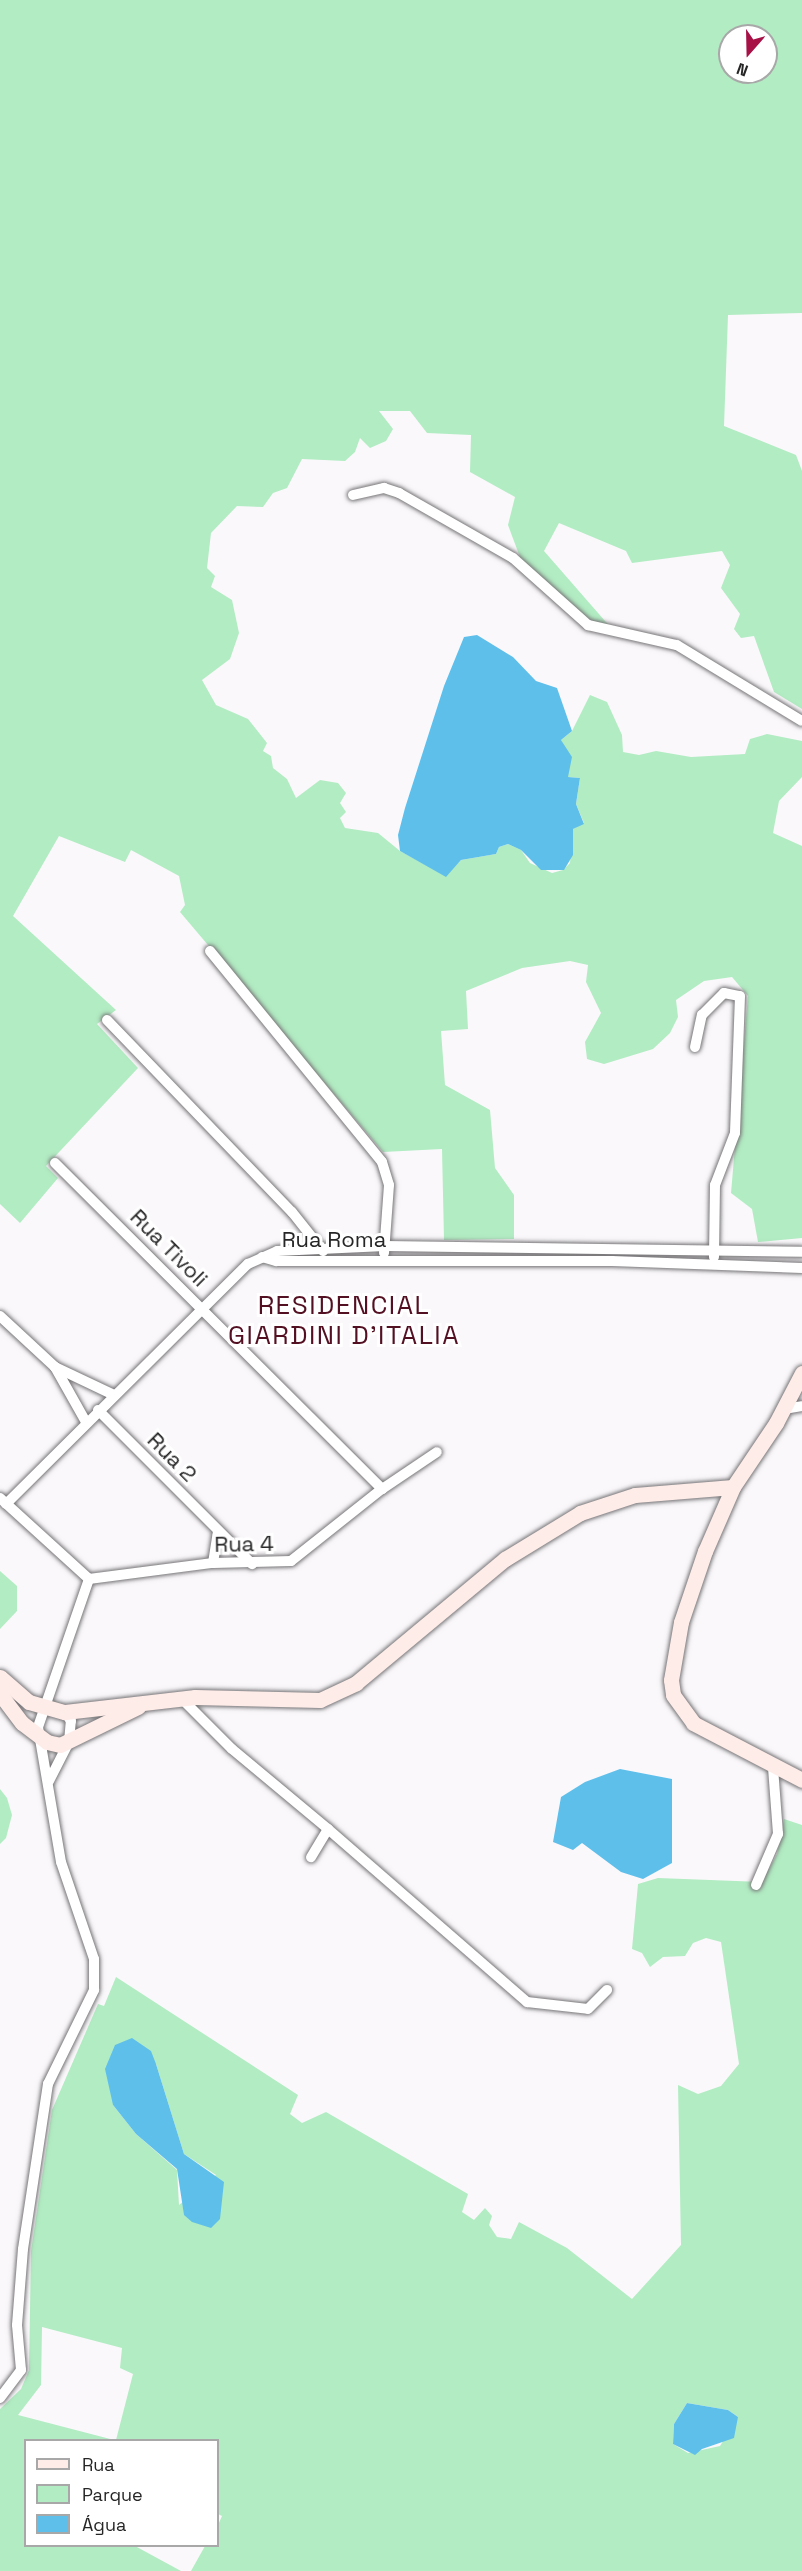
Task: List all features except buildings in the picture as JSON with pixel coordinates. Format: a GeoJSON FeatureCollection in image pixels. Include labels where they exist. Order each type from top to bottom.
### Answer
{"type":"FeatureCollection","features":[{"type":"Feature","properties":{"kind":"street"},"geometry":{"type":"LineString","coordinates":[[353,495],[384,488],[399,493],[513,558],[588,625],[677,645],[802,722]]}},
{"type":"Feature","properties":{"kind":"street"},"geometry":{"type":"LineString","coordinates":[[210,951],[382,1162],[389,1185],[384,1259]]}},
{"type":"Feature","properties":{"kind":"street"},"geometry":{"type":"LineString","coordinates":[[695,1047],[702,1015],[724,993],[740,996],[735,1133],[716,1185],[714,1263]]}},
{"type":"Feature","properties":{"kind":"street"},"geometry":{"type":"LineString","coordinates":[[107,1020],[292,1212],[322,1248],[326,1259]]}},
{"type":"Feature","properties":{"kind":"street","name":"Rua Tivoli"},"geometry":{"type":"LineString","coordinates":[[56,1163],[382,1489]]}},
{"type":"Feature","properties":{"kind":"street","name":"Rua Roma"},"geometry":{"type":"LineString","coordinates":[[262,1257],[277,1251],[385,1246],[802,1252]]}},
{"type":"Feature","properties":{"kind":"street"},"geometry":{"type":"LineString","coordinates":[[612,1248],[612,1261]]}},
{"type":"Feature","properties":{"kind":"street"},"geometry":{"type":"LineString","coordinates":[[0,2398],[21,2370],[17,2325],[23,2249],[48,2084],[89,2004],[96,1978],[94,1959],[61,1862],[49,1781],[39,1737],[43,1708],[89,1579],[3,1501],[248,1264],[262,1257]]}},
{"type":"Feature","properties":{"kind":"street","name":"Rua Roma"},"geometry":{"type":"LineString","coordinates":[[262,1257],[276,1261],[326,1259],[612,1261],[802,1268]]}},
{"type":"Feature","properties":{"kind":"street"},"geometry":{"type":"LineString","coordinates":[[0,1316],[55,1367],[114,1395]]}},
{"type":"Feature","properties":{"kind":"street"},"geometry":{"type":"LineString","coordinates":[[55,1367],[86,1422]]}},
{"type":"Feature","properties":{"kind":"street"},"geometry":{"type":"LineString","coordinates":[[802,1373],[784,1409],[733,1487],[705,1551],[681,1622],[671,1680],[673,1695],[693,1723],[773,1767],[802,1780]]}},
{"type":"Feature","properties":{"kind":"street"},"geometry":{"type":"LineString","coordinates":[[784,1409],[802,1406]]}},
{"type":"Feature","properties":{"kind":"street","name":"Rua 2"},"geometry":{"type":"LineString","coordinates":[[98,1410],[252,1564]]}},
{"type":"Feature","properties":{"kind":"street","name":"Rua 4"},"geometry":{"type":"LineString","coordinates":[[89,1579],[213,1563],[252,1564],[291,1561],[382,1489],[437,1452]]}},
{"type":"Feature","properties":{"kind":"street"},"geometry":{"type":"LineString","coordinates":[[0,1677],[18,1694],[43,1708],[65,1712],[143,1705],[181,1698],[301,1701],[328,1698],[356,1683],[505,1558],[580,1513],[635,1495],[733,1487]]}},
{"type":"Feature","properties":{"kind":"street"},"geometry":{"type":"LineString","coordinates":[[213,1563],[218,1531]]}},
{"type":"Feature","properties":{"kind":"street"},"geometry":{"type":"LineString","coordinates":[[0,1694],[22,1723],[52,1744],[69,1742],[143,1705]]}},
{"type":"Feature","properties":{"kind":"street"},"geometry":{"type":"LineString","coordinates":[[181,1698],[232,1749],[527,2002],[588,2009],[607,1990]]}},
{"type":"Feature","properties":{"kind":"street"},"geometry":{"type":"LineString","coordinates":[[49,1781],[69,1742],[71,1721],[65,1712]]}},
{"type":"Feature","properties":{"kind":"street"},"geometry":{"type":"LineString","coordinates":[[756,1885],[778,1834],[773,1767]]}},
{"type":"Feature","properties":{"kind":"street"},"geometry":{"type":"LineString","coordinates":[[311,1857],[328,1829]]}},
{"type":"Feature","properties":{"kind":"green space"},"geometry":{"type":"Polygon","coordinates":[[[0,0],[802,0],[802,313],[728,315],[724,426],[796,455],[802,471],[802,709],[774,692],[754,636],[741,638],[734,629],[740,614],[721,588],[730,565],[722,551],[632,563],[626,551],[559,523],[544,551],[612,629],[599,628],[521,560],[508,525],[515,497],[470,472],[471,435],[427,433],[410,411],[379,411],[393,429],[386,441],[370,448],[360,438],[355,452],[345,461],[302,459],[287,488],[273,493],[263,507],[237,506],[211,533],[207,568],[215,576],[211,587],[232,600],[239,633],[230,659],[202,680],[216,705],[248,719],[267,743],[263,751],[271,756],[273,768],[287,779],[296,798],[320,780],[338,783],[346,793],[340,803],[346,812],[340,818],[345,828],[378,833],[400,851],[446,876],[461,860],[496,854],[499,847],[508,844],[521,850],[530,863],[552,873],[563,870],[570,863],[573,829],[584,823],[576,804],[580,778],[568,777],[561,740],[572,731],[590,695],[607,702],[622,735],[623,752],[639,755],[656,751],[691,757],[745,754],[750,739],[767,734],[802,741],[802,777],[779,801],[773,833],[802,846],[802,1238],[758,1242],[752,1209],[731,1193],[748,996],[732,977],[704,981],[676,1000],[678,1017],[670,1033],[653,1049],[604,1064],[587,1059],[585,1042],[601,1013],[586,982],[588,965],[570,961],[522,968],[466,991],[468,1029],[441,1031],[445,1085],[490,1110],[495,1168],[514,1195],[514,1239],[444,1240],[442,1149],[383,1152],[180,912],[185,905],[179,876],[131,850],[125,862],[59,836],[13,916],[116,1010],[97,1024],[138,1068],[46,1166],[58,1178],[20,1223],[0,1204],[0,0]]]}},
{"type":"Feature","properties":{"kind":"green space"},"geometry":{"type":"Polygon","coordinates":[[[0,1571],[17,1586],[17,1611],[0,1629],[0,1571]]]}},
{"type":"Feature","properties":{"kind":"green space"},"geometry":{"type":"Polygon","coordinates":[[[0,1789],[7,1798],[12,1815],[6,1838],[0,1844],[0,1789]]]}},
{"type":"Feature","properties":{"kind":"green space"},"geometry":{"type":"Polygon","coordinates":[[[784,1819],[802,1825],[802,2571],[191,2571],[204,2547],[219,2547],[219,2523],[222,2516],[219,2514],[219,2439],[116,2439],[133,2374],[120,2368],[122,2348],[42,2327],[41,2385],[18,2415],[110,2439],[24,2439],[24,2547],[137,2547],[181,2571],[0,2571],[0,2409],[21,2389],[29,2370],[31,2251],[52,2110],[98,2004],[104,2006],[116,1977],[298,2095],[290,2114],[302,2123],[326,2112],[468,2194],[462,2212],[474,2220],[485,2208],[492,2216],[489,2225],[497,2237],[511,2239],[519,2222],[567,2248],[632,2299],[681,2245],[678,2085],[698,2094],[721,2086],[739,2064],[721,1942],[706,1938],[693,1943],[685,1956],[663,1957],[650,1967],[642,1953],[632,1949],[638,1884],[658,1878],[762,1882],[777,1854],[784,1819]],[[156,2064],[113,2105],[136,2134],[177,2170],[179,2205],[216,2175],[184,2154],[156,2064]],[[687,2403],[674,2424],[673,2444],[688,2453],[720,2446],[738,2417],[728,2410],[687,2403]]]}},
{"type":"Feature","properties":{"kind":"water"},"geometry":{"type":"Polygon","coordinates":[[[477,635],[513,657],[536,681],[557,688],[572,731],[561,740],[572,757],[568,777],[580,778],[576,804],[584,824],[573,829],[573,855],[564,870],[541,870],[521,850],[508,844],[499,847],[496,854],[461,860],[446,877],[400,851],[398,835],[405,808],[444,686],[464,637],[477,635]]]}},
{"type":"Feature","properties":{"kind":"water"},"geometry":{"type":"Polygon","coordinates":[[[620,1769],[672,1779],[672,1863],[643,1879],[621,1872],[582,1843],[573,1850],[553,1842],[561,1797],[585,1782],[620,1769]]]}},
{"type":"Feature","properties":{"kind":"water"},"geometry":{"type":"Polygon","coordinates":[[[132,2038],[151,2051],[184,2154],[224,2182],[220,2219],[211,2228],[192,2222],[184,2215],[177,2169],[136,2134],[113,2105],[105,2069],[115,2045],[132,2038]]]}},
{"type":"Feature","properties":{"kind":"water"},"geometry":{"type":"Polygon","coordinates":[[[687,2403],[728,2410],[738,2417],[734,2438],[702,2449],[695,2455],[673,2444],[674,2424],[687,2403]]]}},
{"type":"Feature","properties":{"kind":"district","name":"RESIDENCIAL GIARDINI D'ITALIA"},"geometry":{"type":"Point","coordinates":[344,1321]}}]}
